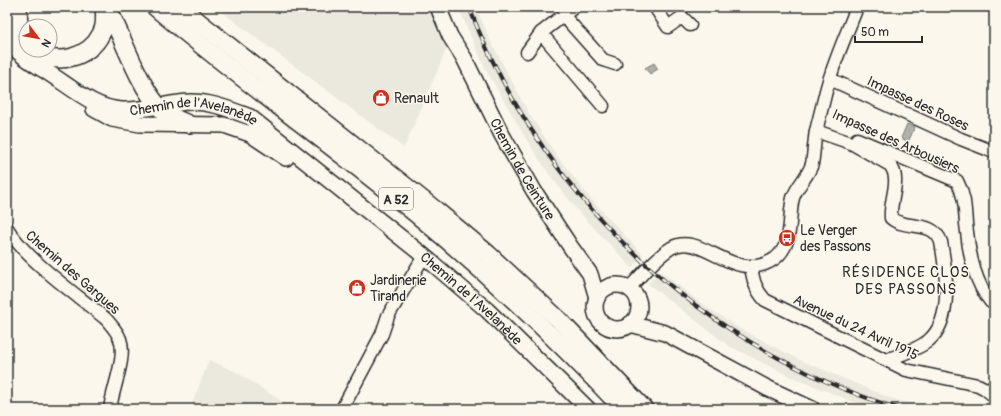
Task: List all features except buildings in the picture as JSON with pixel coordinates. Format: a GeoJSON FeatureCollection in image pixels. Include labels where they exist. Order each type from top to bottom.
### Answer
{"type":"FeatureCollection","features":[{"type":"Feature","properties":{"kind":"highway"},"geometry":{"type":"LineString","coordinates":[[18,7],[18,18]]}},
{"type":"Feature","properties":{"kind":"highway"},"geometry":{"type":"LineString","coordinates":[[56,58],[63,59],[76,56],[88,50],[97,42],[102,33],[105,18],[104,7]]}},
{"type":"Feature","properties":{"kind":"highway"},"geometry":{"type":"LineString","coordinates":[[107,7],[147,91],[159,107],[173,117],[188,124]]}},
{"type":"Feature","properties":{"kind":"highway","name":"A 52"},"geometry":{"type":"LineString","coordinates":[[154,7],[426,222],[467,257],[551,334],[623,409]]}},
{"type":"Feature","properties":{"kind":"highway","name":"A 52"},"geometry":{"type":"LineString","coordinates":[[180,7],[438,212],[488,254],[557,318],[644,409]]}},
{"type":"Feature","properties":{"kind":"main road","name":"Chemin de Ceinture"},"geometry":{"type":"LineString","coordinates":[[438,7],[450,36],[464,58],[502,135],[534,192],[590,274],[597,298]]}},
{"type":"Feature","properties":{"kind":"main road","name":"Chemin de Ceinture"},"geometry":{"type":"LineString","coordinates":[[446,7],[464,58]]}},
{"type":"Feature","properties":{"kind":"main road","name":"Chemin de l'Avelanède"},"geometry":{"type":"LineString","coordinates":[[7,36],[10,42],[22,54],[85,98],[121,110],[159,107],[180,102],[201,102],[218,105],[250,117],[424,256],[487,310],[542,363],[566,389]]}},
{"type":"Feature","properties":{"kind":"main road","name":"Chemin de l'Avelanède"},"geometry":{"type":"LineString","coordinates":[[7,52],[78,101],[112,119],[140,124],[224,125],[250,134],[370,214]]}},
{"type":"Feature","properties":{"kind":"main road","name":"Chemin de Ceinture"},"geometry":{"type":"LineString","coordinates":[[590,274],[614,285]]}},
{"type":"Feature","properties":{"kind":"main road"},"geometry":{"type":"LineString","coordinates":[[665,332],[639,305],[635,294],[629,288],[622,285],[614,285],[601,292],[597,298],[596,312],[603,324],[616,328],[630,324],[665,332],[767,388],[812,409]]}},
{"type":"Feature","properties":{"kind":"main road"},"geometry":{"type":"LineString","coordinates":[[630,324],[635,319],[639,305]]}},
{"type":"Feature","properties":{"kind":"main road"},"geometry":{"type":"LineString","coordinates":[[566,389],[577,409]]}},
{"type":"Feature","properties":{"kind":"main road"},"geometry":{"type":"LineString","coordinates":[[566,389],[588,409]]}},
{"type":"Feature","properties":{"kind":"street"},"geometry":{"type":"LineString","coordinates":[[527,52],[541,32],[574,7]]}},
{"type":"Feature","properties":{"kind":"street"},"geometry":{"type":"LineString","coordinates":[[655,7],[668,27],[682,17],[690,25]]}},
{"type":"Feature","properties":{"kind":"street"},"geometry":{"type":"LineString","coordinates":[[629,288],[653,263],[671,248],[685,244],[701,248],[732,264],[752,266],[770,262],[777,257],[785,245],[796,190],[808,174],[812,163],[817,127],[830,79],[857,7]]}},
{"type":"Feature","properties":{"kind":"street"},"geometry":{"type":"LineString","coordinates":[[563,15],[604,60],[615,64]]}},
{"type":"Feature","properties":{"kind":"street"},"geometry":{"type":"LineString","coordinates":[[541,32],[603,106]]}},
{"type":"Feature","properties":{"kind":"street","name":"Impasse des Roses"},"geometry":{"type":"LineString","coordinates":[[830,79],[961,139],[994,152]]}},
{"type":"Feature","properties":{"kind":"street"},"geometry":{"type":"LineString","coordinates":[[817,127],[851,143],[890,165],[894,170],[895,177],[891,218],[896,223],[929,228],[939,237],[941,242],[947,280],[941,324],[927,343],[886,360]]}},
{"type":"Feature","properties":{"kind":"street","name":"Impasse des Arbousiers"},"geometry":{"type":"LineString","coordinates":[[817,127],[957,181],[964,194],[967,233],[973,263],[984,295],[991,302]]}},
{"type":"Feature","properties":{"kind":"street","name":"Chemin des Gargues"},"geometry":{"type":"LineString","coordinates":[[7,228],[15,242],[28,255],[106,319],[115,330],[120,340],[122,351],[110,409]]}},
{"type":"Feature","properties":{"kind":"street"},"geometry":{"type":"LineString","coordinates":[[342,409],[382,334],[388,316],[424,256]]}},
{"type":"Feature","properties":{"kind":"street","name":"Avenue du 24 Avril 1915"},"geometry":{"type":"LineString","coordinates":[[752,266],[754,283],[758,292],[765,300],[906,370],[978,385],[994,396]]}},
{"type":"Feature","properties":{"kind":"shaded area","name":"Renault"},"geometry":{"type":"Polygon","coordinates":[[[226,7],[429,7],[447,48],[404,148],[222,12],[226,7]]]}},
{"type":"Feature","properties":{"kind":"shaded area"},"geometry":{"type":"Polygon","coordinates":[[[458,7],[476,7],[489,38],[528,112],[557,156],[590,198],[643,255],[632,268],[578,211],[549,174],[525,137],[486,70],[458,7]]]}},
{"type":"Feature","properties":{"kind":"shaded area"},"geometry":{"type":"Polygon","coordinates":[[[654,63],[658,69],[650,74],[645,68],[654,63]]]}},
{"type":"Feature","properties":{"kind":"shaded area"},"geometry":{"type":"Polygon","coordinates":[[[907,124],[915,127],[908,142],[901,138],[907,124]]]}},
{"type":"Feature","properties":{"kind":"shaded area"},"geometry":{"type":"Polygon","coordinates":[[[660,271],[701,303],[737,327],[798,359],[890,398],[932,409],[871,409],[789,376],[729,346],[648,284],[660,271]]]}},
{"type":"Feature","properties":{"kind":"shaded area"},"geometry":{"type":"Polygon","coordinates":[[[209,360],[236,372],[294,409],[190,409],[209,360]]]}},
{"type":"Feature","properties":{"kind":"railway"},"geometry":{"type":"LineString","coordinates":[[469,7],[493,63],[523,115],[556,165],[594,212],[635,255],[681,294],[730,329],[782,360],[840,388],[901,409]]}},
{"type":"Feature","properties":{"kind":"place","name":"Renault"},"geometry":{"type":"Point","coordinates":[381,98]}},
{"type":"Feature","properties":{"kind":"place","name":"Le Verger des Passons"},"geometry":{"type":"Point","coordinates":[787,238]}},
{"type":"Feature","properties":{"kind":"place","name":"Jardinerie Tirand"},"geometry":{"type":"Point","coordinates":[357,288]}},
{"type":"Feature","properties":{"kind":"district","name":"RÉSIDENCE CLOS DES PASSONS"},"geometry":{"type":"Point","coordinates":[906,280]}}]}
